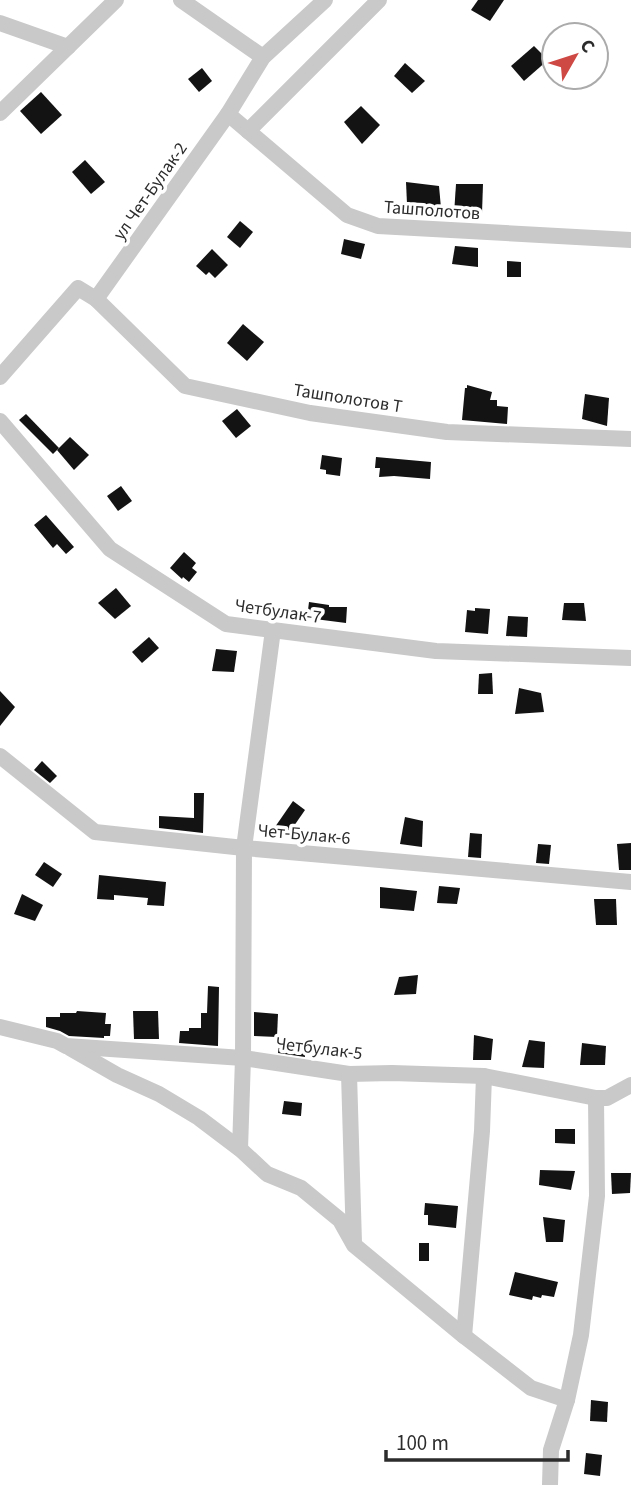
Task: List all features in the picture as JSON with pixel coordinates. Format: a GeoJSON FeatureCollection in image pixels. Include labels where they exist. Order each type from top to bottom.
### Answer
{"type":"FeatureCollection","features":[{"type":"Feature","properties":{"kind":"street"},"geometry":{"type":"LineString","coordinates":[[0,113],[116,0]]}},
{"type":"Feature","properties":{"kind":"street"},"geometry":{"type":"LineString","coordinates":[[181,0],[263,57]]}},
{"type":"Feature","properties":{"kind":"street","name":"ул Чет-Булак-2"},"geometry":{"type":"LineString","coordinates":[[96,299],[228,114],[263,57],[325,0]]}},
{"type":"Feature","properties":{"kind":"street"},"geometry":{"type":"LineString","coordinates":[[248,131],[379,0]]}},
{"type":"Feature","properties":{"kind":"street"},"geometry":{"type":"LineString","coordinates":[[0,23],[68,47]]}},
{"type":"Feature","properties":{"kind":"street","name":"Ташполотов"},"geometry":{"type":"LineString","coordinates":[[228,114],[347,215],[378,226],[631,240]]}},
{"type":"Feature","properties":{"kind":"street"},"geometry":{"type":"LineString","coordinates":[[0,377],[78,288],[96,299]]}},
{"type":"Feature","properties":{"kind":"street","name":"Ташполотов Т"},"geometry":{"type":"LineString","coordinates":[[96,299],[185,386],[310,413],[447,432],[631,439]]}},
{"type":"Feature","properties":{"kind":"street","name":"Четбулак-7"},"geometry":{"type":"LineString","coordinates":[[0,421],[110,549],[226,624],[436,651],[631,657]]}},
{"type":"Feature","properties":{"kind":"street"},"geometry":{"type":"LineString","coordinates":[[240,1149],[244,848],[273,630]]}},
{"type":"Feature","properties":{"kind":"street","name":"Чет-Булак-6"},"geometry":{"type":"LineString","coordinates":[[0,756],[95,832],[631,882]]}},
{"type":"Feature","properties":{"kind":"street","name":"Четбулак-5"},"geometry":{"type":"LineString","coordinates":[[0,1027],[57,1041],[66,1046],[243,1058],[349,1074],[484,1076],[596,1098]]}},
{"type":"Feature","properties":{"kind":"street"},"geometry":{"type":"LineString","coordinates":[[66,1046],[200,1118],[267,1174],[301,1188],[340,1220],[354,1245],[464,1336],[531,1388],[567,1400]]}},
{"type":"Feature","properties":{"kind":"street"},"geometry":{"type":"LineString","coordinates":[[349,1074],[354,1245]]}},
{"type":"Feature","properties":{"kind":"street"},"geometry":{"type":"LineString","coordinates":[[464,1336],[482,1131],[484,1076]]}},
{"type":"Feature","properties":{"kind":"street"},"geometry":{"type":"LineString","coordinates":[[550,1485],[551,1450],[567,1400],[581,1335],[597,1196],[596,1098],[607,1098],[631,1085]]}},
{"type":"Feature","properties":{"kind":"building"},"geometry":{"type":"Polygon","coordinates":[[[478,0],[504,0],[490,21],[471,10],[478,0]]]}},
{"type":"Feature","properties":{"kind":"building"},"geometry":{"type":"Polygon","coordinates":[[[534,46],[540,52],[540,67],[524,81],[511,66],[534,46]]]}},
{"type":"Feature","properties":{"kind":"building"},"geometry":{"type":"Polygon","coordinates":[[[405,63],[425,81],[412,93],[394,76],[405,63]]]}},
{"type":"Feature","properties":{"kind":"building"},"geometry":{"type":"Polygon","coordinates":[[[202,68],[212,81],[199,92],[188,79],[202,68]]]}},
{"type":"Feature","properties":{"kind":"building"},"geometry":{"type":"Polygon","coordinates":[[[41,92],[62,115],[41,134],[20,111],[41,92]]]}},
{"type":"Feature","properties":{"kind":"building"},"geometry":{"type":"Polygon","coordinates":[[[361,106],[380,125],[362,144],[344,122],[361,106]]]}},
{"type":"Feature","properties":{"kind":"building"},"geometry":{"type":"Polygon","coordinates":[[[85,160],[105,182],[91,194],[72,172],[85,160]]]}},
{"type":"Feature","properties":{"kind":"building"},"geometry":{"type":"Polygon","coordinates":[[[406,182],[439,186],[441,208],[407,204],[406,182]]]}},
{"type":"Feature","properties":{"kind":"building"},"geometry":{"type":"Polygon","coordinates":[[[456,184],[483,184],[482,213],[454,214],[456,184]]]}},
{"type":"Feature","properties":{"kind":"building"},"geometry":{"type":"Polygon","coordinates":[[[240,221],[253,232],[240,248],[227,237],[240,221]]]}},
{"type":"Feature","properties":{"kind":"building"},"geometry":{"type":"Polygon","coordinates":[[[344,239],[365,244],[361,259],[341,254],[344,239]]]}},
{"type":"Feature","properties":{"kind":"building"},"geometry":{"type":"Polygon","coordinates":[[[455,246],[478,248],[478,267],[452,264],[455,246]]]}},
{"type":"Feature","properties":{"kind":"building"},"geometry":{"type":"Polygon","coordinates":[[[212,249],[228,265],[215,278],[209,272],[206,275],[196,266],[212,249]]]}},
{"type":"Feature","properties":{"kind":"building"},"geometry":{"type":"Polygon","coordinates":[[[507,261],[521,262],[521,277],[507,277],[507,261]]]}},
{"type":"Feature","properties":{"kind":"building"},"geometry":{"type":"Polygon","coordinates":[[[243,324],[264,342],[247,361],[227,343],[243,324]]]}},
{"type":"Feature","properties":{"kind":"building"},"geometry":{"type":"Polygon","coordinates":[[[467,385],[492,392],[490,400],[497,400],[497,406],[508,407],[507,424],[462,420],[467,385]]]}},
{"type":"Feature","properties":{"kind":"building"},"geometry":{"type":"Polygon","coordinates":[[[585,394],[609,398],[607,426],[582,419],[585,394]]]}},
{"type":"Feature","properties":{"kind":"building"},"geometry":{"type":"Polygon","coordinates":[[[237,409],[251,426],[236,438],[222,421],[237,409]]]}},
{"type":"Feature","properties":{"kind":"building"},"geometry":{"type":"Polygon","coordinates":[[[26,414],[59,448],[53,454],[19,420],[26,414]]]}},
{"type":"Feature","properties":{"kind":"building"},"geometry":{"type":"Polygon","coordinates":[[[70,437],[89,455],[74,470],[57,450],[70,437]]]}},
{"type":"Feature","properties":{"kind":"building"},"geometry":{"type":"Polygon","coordinates":[[[322,455],[342,458],[340,476],[326,474],[326,470],[320,469],[322,455]]]}},
{"type":"Feature","properties":{"kind":"building"},"geometry":{"type":"Polygon","coordinates":[[[376,457],[431,462],[430,479],[379,477],[380,468],[375,468],[376,457]]]}},
{"type":"Feature","properties":{"kind":"building"},"geometry":{"type":"Polygon","coordinates":[[[121,486],[132,501],[118,511],[107,496],[121,486]]]}},
{"type":"Feature","properties":{"kind":"building"},"geometry":{"type":"Polygon","coordinates":[[[46,515],[74,547],[66,554],[57,544],[53,548],[34,525],[46,515]]]}},
{"type":"Feature","properties":{"kind":"building"},"geometry":{"type":"Polygon","coordinates":[[[184,552],[196,563],[192,568],[197,572],[189,582],[170,568],[184,552]]]}},
{"type":"Feature","properties":{"kind":"building"},"geometry":{"type":"Polygon","coordinates":[[[116,588],[131,606],[115,619],[98,603],[116,588]]]}},
{"type":"Feature","properties":{"kind":"building"},"geometry":{"type":"Polygon","coordinates":[[[309,602],[329,607],[347,607],[346,623],[307,618],[309,602]]]}},
{"type":"Feature","properties":{"kind":"building"},"geometry":{"type":"Polygon","coordinates":[[[564,603],[584,603],[586,621],[562,620],[564,603]]]}},
{"type":"Feature","properties":{"kind":"building"},"geometry":{"type":"Polygon","coordinates":[[[475,608],[490,609],[488,634],[465,632],[467,610],[475,611],[475,608]]]}},
{"type":"Feature","properties":{"kind":"building"},"geometry":{"type":"Polygon","coordinates":[[[508,616],[528,617],[527,637],[506,636],[508,616]]]}},
{"type":"Feature","properties":{"kind":"building"},"geometry":{"type":"Polygon","coordinates":[[[149,637],[159,648],[142,663],[132,652],[149,637]]]}},
{"type":"Feature","properties":{"kind":"building"},"geometry":{"type":"Polygon","coordinates":[[[216,649],[237,651],[234,672],[212,671],[216,649]]]}},
{"type":"Feature","properties":{"kind":"building"},"geometry":{"type":"Polygon","coordinates":[[[492,673],[493,694],[478,694],[479,674],[492,673]]]}},
{"type":"Feature","properties":{"kind":"building"},"geometry":{"type":"Polygon","coordinates":[[[519,688],[541,693],[544,712],[515,714],[519,688]]]}},
{"type":"Feature","properties":{"kind":"building"},"geometry":{"type":"Polygon","coordinates":[[[0,691],[15,707],[0,726],[0,691]]]}},
{"type":"Feature","properties":{"kind":"building"},"geometry":{"type":"Polygon","coordinates":[[[42,761],[57,776],[50,783],[34,770],[42,761]]]}},
{"type":"Feature","properties":{"kind":"building"},"geometry":{"type":"Polygon","coordinates":[[[194,793],[204,793],[203,833],[159,828],[159,816],[194,818],[194,793]]]}},
{"type":"Feature","properties":{"kind":"building"},"geometry":{"type":"Polygon","coordinates":[[[293,801],[305,810],[287,836],[275,827],[293,801]]]}},
{"type":"Feature","properties":{"kind":"building"},"geometry":{"type":"Polygon","coordinates":[[[405,817],[423,821],[422,847],[400,844],[405,817]]]}},
{"type":"Feature","properties":{"kind":"building"},"geometry":{"type":"Polygon","coordinates":[[[470,833],[482,834],[481,858],[468,857],[470,833]]]}},
{"type":"Feature","properties":{"kind":"building"},"geometry":{"type":"Polygon","coordinates":[[[631,843],[631,870],[619,870],[617,844],[631,843]]]}},
{"type":"Feature","properties":{"kind":"building"},"geometry":{"type":"Polygon","coordinates":[[[538,844],[551,845],[549,864],[536,863],[538,844]]]}},
{"type":"Feature","properties":{"kind":"building"},"geometry":{"type":"Polygon","coordinates":[[[44,862],[62,874],[53,887],[35,875],[44,862]]]}},
{"type":"Feature","properties":{"kind":"building"},"geometry":{"type":"Polygon","coordinates":[[[99,875],[166,882],[164,906],[147,905],[148,898],[114,895],[114,900],[97,899],[99,875]]]}},
{"type":"Feature","properties":{"kind":"building"},"geometry":{"type":"Polygon","coordinates":[[[439,886],[460,888],[457,904],[437,903],[439,886]]]}},
{"type":"Feature","properties":{"kind":"building"},"geometry":{"type":"Polygon","coordinates":[[[380,887],[417,891],[414,911],[380,908],[380,887]]]}},
{"type":"Feature","properties":{"kind":"building"},"geometry":{"type":"Polygon","coordinates":[[[22,894],[43,905],[35,921],[14,914],[22,894]]]}},
{"type":"Feature","properties":{"kind":"building"},"geometry":{"type":"Polygon","coordinates":[[[594,899],[616,899],[617,925],[596,925],[594,899]]]}},
{"type":"Feature","properties":{"kind":"building"},"geometry":{"type":"Polygon","coordinates":[[[418,975],[416,994],[394,995],[399,977],[418,975]]]}},
{"type":"Feature","properties":{"kind":"building"},"geometry":{"type":"Polygon","coordinates":[[[208,986],[219,987],[218,1046],[179,1043],[180,1031],[201,1028],[201,1013],[207,1013],[208,986]]]}},
{"type":"Feature","properties":{"kind":"building"},"geometry":{"type":"Polygon","coordinates":[[[133,1011],[158,1011],[159,1039],[134,1039],[133,1011]]]}},
{"type":"Feature","properties":{"kind":"building"},"geometry":{"type":"Polygon","coordinates":[[[254,1012],[278,1014],[277,1037],[254,1036],[254,1012]]]}},
{"type":"Feature","properties":{"kind":"building"},"geometry":{"type":"Polygon","coordinates":[[[60,1013],[106,1013],[105,1024],[111,1024],[110,1036],[69,1036],[46,1027],[46,1017],[60,1017],[60,1013]]]}},
{"type":"Feature","properties":{"kind":"building"},"geometry":{"type":"Polygon","coordinates":[[[474,1035],[493,1039],[491,1060],[473,1060],[474,1035]]]}},
{"type":"Feature","properties":{"kind":"building"},"geometry":{"type":"Polygon","coordinates":[[[529,1040],[545,1042],[544,1068],[522,1067],[529,1040]]]}},
{"type":"Feature","properties":{"kind":"building"},"geometry":{"type":"Polygon","coordinates":[[[582,1043],[606,1046],[605,1065],[580,1065],[582,1043]]]}},
{"type":"Feature","properties":{"kind":"building"},"geometry":{"type":"Polygon","coordinates":[[[279,1045],[305,1047],[305,1057],[278,1053],[279,1045]]]}},
{"type":"Feature","properties":{"kind":"building"},"geometry":{"type":"Polygon","coordinates":[[[284,1101],[302,1103],[301,1116],[282,1114],[284,1101]]]}},
{"type":"Feature","properties":{"kind":"building"},"geometry":{"type":"Polygon","coordinates":[[[555,1129],[575,1129],[575,1144],[555,1143],[555,1129]]]}},
{"type":"Feature","properties":{"kind":"building"},"geometry":{"type":"Polygon","coordinates":[[[540,1170],[575,1171],[571,1190],[539,1185],[540,1170]]]}},
{"type":"Feature","properties":{"kind":"building"},"geometry":{"type":"Polygon","coordinates":[[[611,1173],[631,1173],[630,1193],[612,1194],[611,1173]]]}},
{"type":"Feature","properties":{"kind":"building"},"geometry":{"type":"Polygon","coordinates":[[[425,1203],[458,1206],[456,1228],[428,1225],[428,1215],[424,1215],[425,1203]]]}},
{"type":"Feature","properties":{"kind":"building"},"geometry":{"type":"Polygon","coordinates":[[[543,1217],[565,1220],[563,1242],[546,1242],[543,1217]]]}},
{"type":"Feature","properties":{"kind":"building"},"geometry":{"type":"Polygon","coordinates":[[[419,1243],[429,1243],[429,1261],[419,1261],[419,1243]]]}},
{"type":"Feature","properties":{"kind":"building"},"geometry":{"type":"Polygon","coordinates":[[[515,1272],[558,1282],[554,1297],[533,1296],[532,1300],[509,1295],[515,1272]]]}},
{"type":"Feature","properties":{"kind":"building"},"geometry":{"type":"Polygon","coordinates":[[[591,1400],[608,1402],[607,1422],[590,1421],[591,1400]]]}},
{"type":"Feature","properties":{"kind":"building"},"geometry":{"type":"Polygon","coordinates":[[[586,1453],[602,1455],[600,1476],[584,1474],[586,1453]]]}}]}
